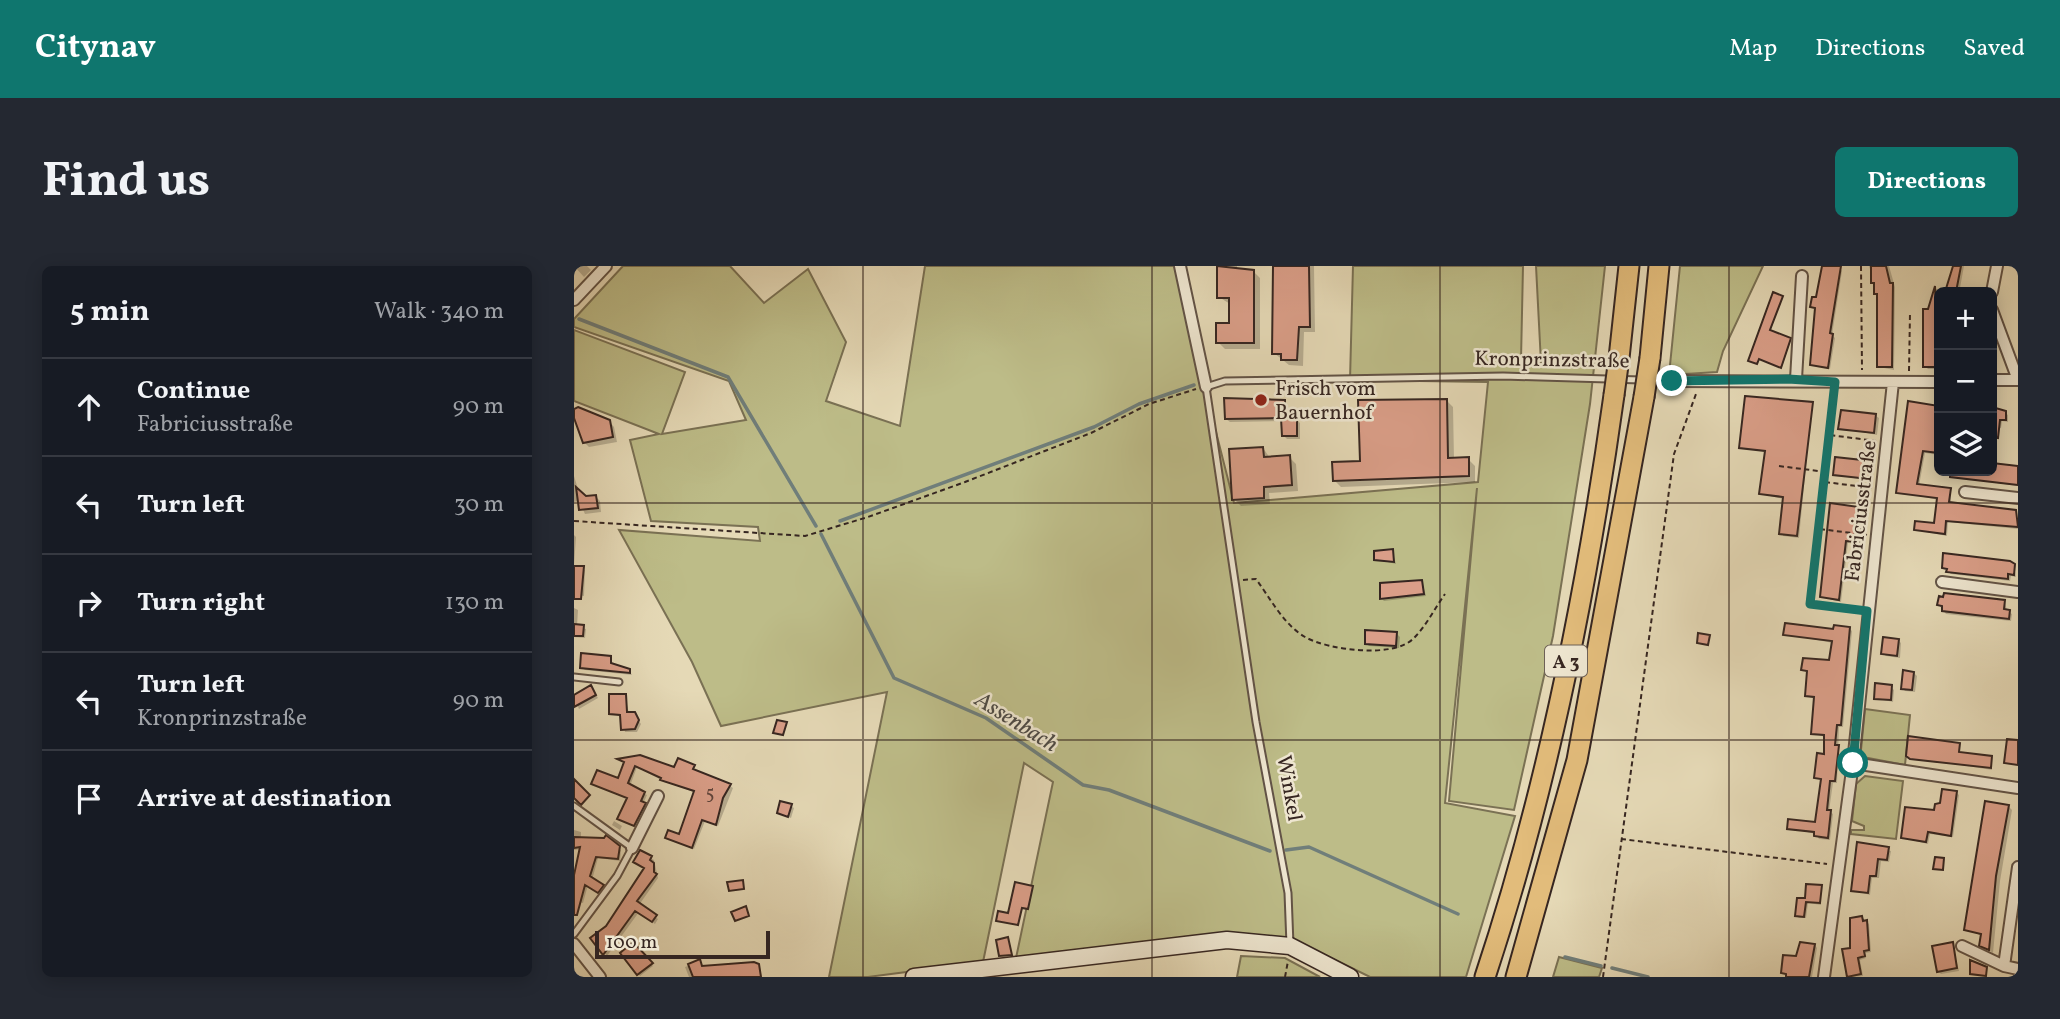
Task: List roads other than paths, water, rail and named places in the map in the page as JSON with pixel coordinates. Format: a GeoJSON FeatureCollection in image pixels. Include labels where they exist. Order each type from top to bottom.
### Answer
{"type":"FeatureCollection","features":[{"type":"Feature","properties":{"kind":"highway","name":"A 3"},"geometry":{"type":"LineString","coordinates":[[1485,977],[1503,924],[1548,755],[1604,470],[1629,266]]}},
{"type":"Feature","properties":{"kind":"highway","name":"A 3"},"geometry":{"type":"LineString","coordinates":[[1517,977],[1577,760],[1644,397],[1659,266]]}},
{"type":"Feature","properties":{"kind":"street"},"geometry":{"type":"LineString","coordinates":[[574,300],[606,266]]}},
{"type":"Feature","properties":{"kind":"street","name":"Winkel"},"geometry":{"type":"LineString","coordinates":[[1180,266],[1206,387]]}},
{"type":"Feature","properties":{"kind":"street"},"geometry":{"type":"LineString","coordinates":[[1993,287],[1997,266]]}},
{"type":"Feature","properties":{"kind":"street"},"geometry":{"type":"LineString","coordinates":[[1796,379],[1802,275]]}},
{"type":"Feature","properties":{"kind":"street"},"geometry":{"type":"LineString","coordinates":[[1997,323],[2018,380],[1997,380]]}},
{"type":"Feature","properties":{"kind":"street","name":"Kronprinzstraße"},"geometry":{"type":"LineString","coordinates":[[1672,381],[1796,379],[1863,383],[1934,382]]}},
{"type":"Feature","properties":{"kind":"street","name":"Fabriciusstraße"},"geometry":{"type":"LineString","coordinates":[[1824,977],[1853,763],[1893,382]]}},
{"type":"Feature","properties":{"kind":"street"},"geometry":{"type":"LineString","coordinates":[[1965,492],[2018,498]]}},
{"type":"Feature","properties":{"kind":"street"},"geometry":{"type":"LineString","coordinates":[[1942,582],[2018,592]]}},
{"type":"Feature","properties":{"kind":"street"},"geometry":{"type":"LineString","coordinates":[[1853,763],[2018,788]]}},
{"type":"Feature","properties":{"kind":"street"},"geometry":{"type":"LineString","coordinates":[[632,848],[658,796]]}},
{"type":"Feature","properties":{"kind":"street"},"geometry":{"type":"LineString","coordinates":[[2004,966],[2018,867]]}},
{"type":"Feature","properties":{"kind":"street"},"geometry":{"type":"LineString","coordinates":[[914,977],[1227,940],[1290,946],[1350,977]]}},
{"type":"Feature","properties":{"kind":"street"},"geometry":{"type":"LineString","coordinates":[[574,944],[600,977]]}},
{"type":"Feature","properties":{"kind":"street"},"geometry":{"type":"LineString","coordinates":[[1962,946],[2004,966],[2018,969]]}},
{"type":"Feature","properties":{"kind":"lane","name":"Kronprinzstraße"},"geometry":{"type":"LineString","coordinates":[[1206,387],[1225,381],[1503,376],[1672,381]]}},
{"type":"Feature","properties":{"kind":"lane","name":"Winkel"},"geometry":{"type":"LineString","coordinates":[[1206,387],[1256,722],[1288,893],[1290,946]]}},
{"type":"Feature","properties":{"kind":"lane"},"geometry":{"type":"LineString","coordinates":[[574,677],[619,682]]}},
{"type":"Feature","properties":{"kind":"lane"},"geometry":{"type":"LineString","coordinates":[[574,806],[632,848],[617,876],[574,934]]}},
{"type":"Feature","properties":{"kind":"waterway","name":"Assenbach"},"geometry":{"type":"LineString","coordinates":[[579,319],[728,377],[816,526]]}},
{"type":"Feature","properties":{"kind":"waterway"},"geometry":{"type":"LineString","coordinates":[[840,521],[1094,427],[1139,404],[1194,385]]}},
{"type":"Feature","properties":{"kind":"waterway","name":"Assenbach"},"geometry":{"type":"LineString","coordinates":[[821,534],[894,678],[986,718],[1083,785],[1109,790],[1270,851]]}},
{"type":"Feature","properties":{"kind":"waterway","name":"Assenbach"},"geometry":{"type":"LineString","coordinates":[[1286,850],[1309,847],[1458,914]]}},
{"type":"Feature","properties":{"kind":"waterway","name":"Assenbach"},"geometry":{"type":"LineString","coordinates":[[1565,957],[1601,966]]}},
{"type":"Feature","properties":{"kind":"waterway","name":"Assenbach"},"geometry":{"type":"LineString","coordinates":[[1612,968],[1648,977]]}},
{"type":"Feature","properties":{"kind":"place","name":"Frisch vom Bauernhof"},"geometry":{"type":"Point","coordinates":[1261,400]}}]}
